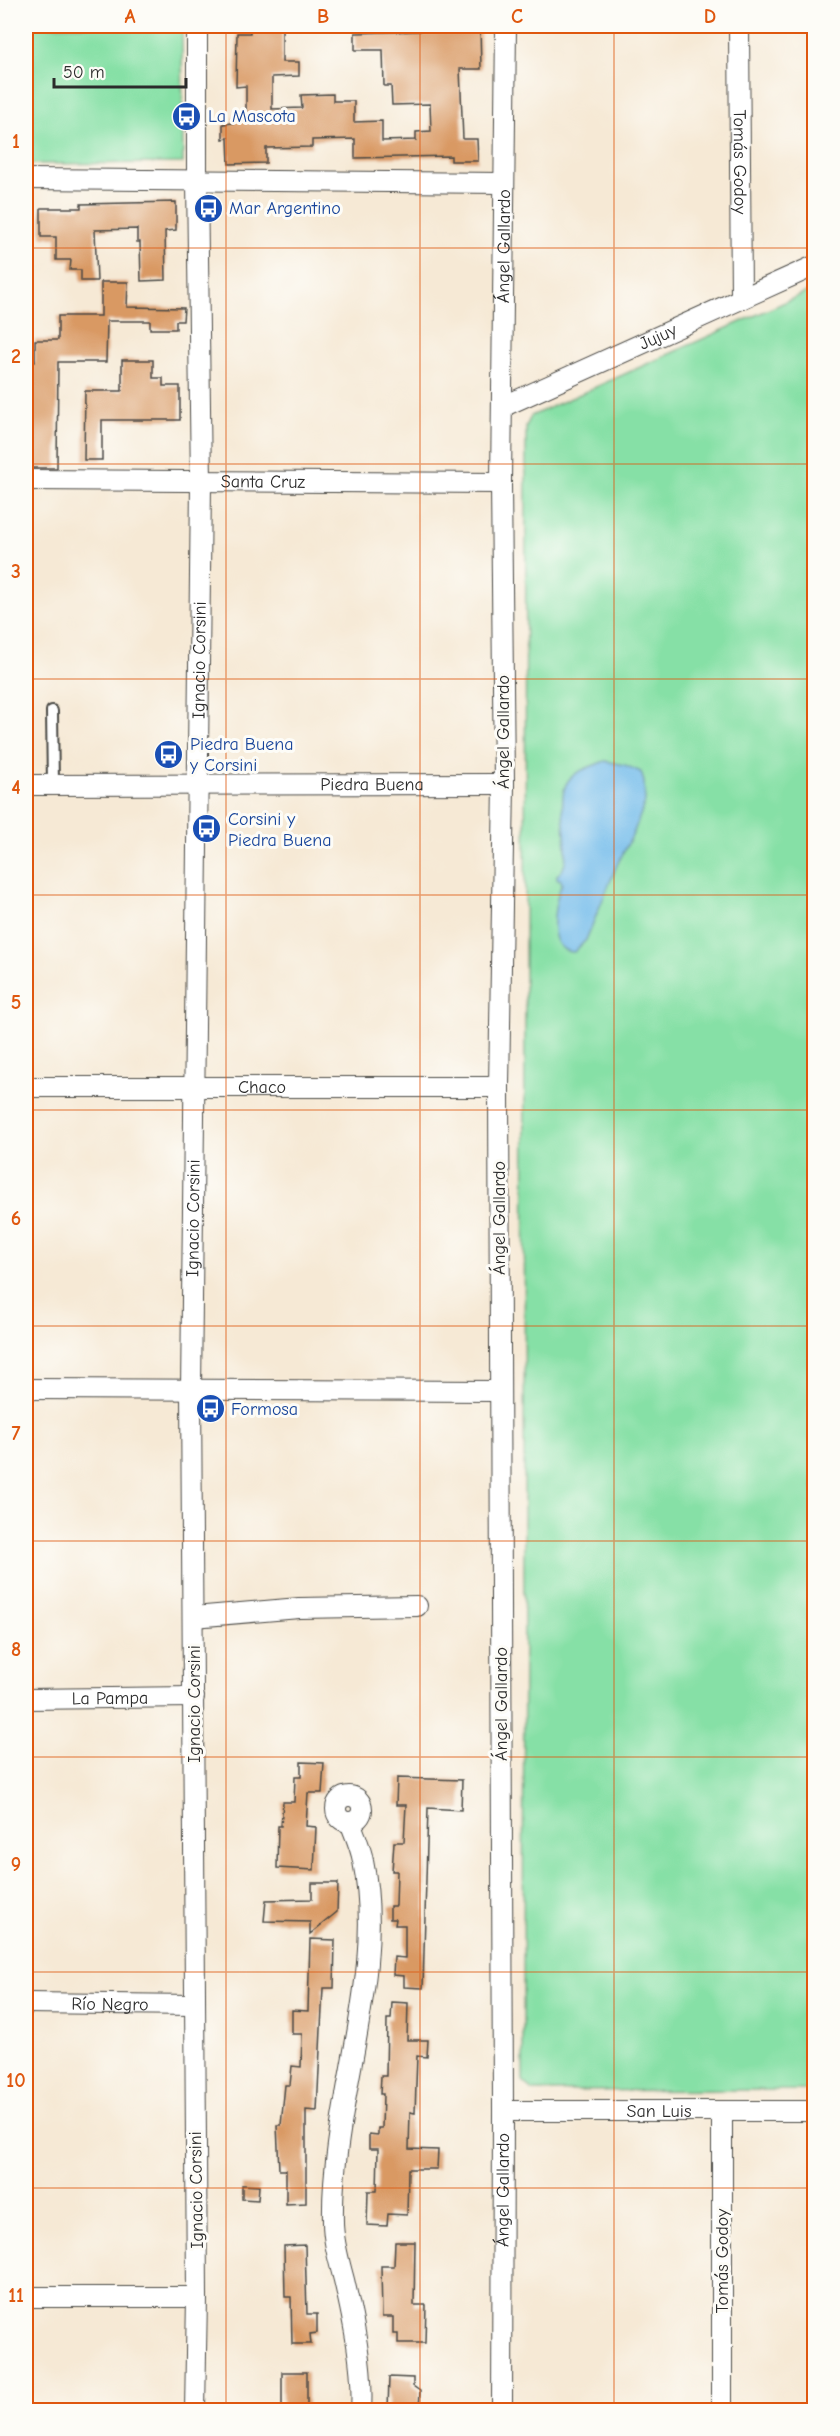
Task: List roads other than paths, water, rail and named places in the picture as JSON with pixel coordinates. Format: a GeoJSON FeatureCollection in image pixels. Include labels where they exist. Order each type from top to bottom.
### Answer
{"type":"FeatureCollection","features":[{"type":"Feature","properties":{"kind":"street","name":"Ignacio Corsini"},"geometry":{"type":"LineString","coordinates":[[195,2410],[197,2297],[191,1390],[201,483],[197,26]]}},
{"type":"Feature","properties":{"kind":"street","name":"Tomás Godoy"},"geometry":{"type":"LineString","coordinates":[[739,26],[741,300]]}},
{"type":"Feature","properties":{"kind":"street","name":"Ángel Gallardo"},"geometry":{"type":"LineString","coordinates":[[502,2410],[499,1087],[504,784],[501,483],[503,183],[510,27]]}},
{"type":"Feature","properties":{"kind":"street"},"geometry":{"type":"LineString","coordinates":[[26,179],[503,183]]}},
{"type":"Feature","properties":{"kind":"street","name":"Jujuy"},"geometry":{"type":"LineString","coordinates":[[502,407],[814,266]]}},
{"type":"Feature","properties":{"kind":"street","name":"Santa Cruz"},"geometry":{"type":"LineString","coordinates":[[26,480],[201,483],[501,483]]}},
{"type":"Feature","properties":{"kind":"street","name":"Piedra Buena"},"geometry":{"type":"LineString","coordinates":[[26,785],[504,784]]}},
{"type":"Feature","properties":{"kind":"street","name":"Chaco"},"geometry":{"type":"LineString","coordinates":[[26,1087],[499,1087]]}},
{"type":"Feature","properties":{"kind":"street"},"geometry":{"type":"LineString","coordinates":[[26,1389],[500,1391]]}},
{"type":"Feature","properties":{"kind":"street"},"geometry":{"type":"LineString","coordinates":[[194,1617],[299,1608],[417,1606]]}},
{"type":"Feature","properties":{"kind":"street","name":"La Pampa"},"geometry":{"type":"LineString","coordinates":[[26,1699],[194,1697]]}},
{"type":"Feature","properties":{"kind":"street"},"geometry":{"type":"LineString","coordinates":[[350,1822],[363,1860],[368,1924],[362,1996],[340,2121],[333,2192],[333,2225],[360,2376],[361,2410]]}},
{"type":"Feature","properties":{"kind":"street","name":"Río Negro"},"geometry":{"type":"LineString","coordinates":[[26,2003],[194,2005]]}},
{"type":"Feature","properties":{"kind":"street","name":"San Luis"},"geometry":{"type":"LineString","coordinates":[[503,2111],[814,2111]]}},
{"type":"Feature","properties":{"kind":"street","name":"Tomás Godoy"},"geometry":{"type":"LineString","coordinates":[[722,2111],[722,2410]]}},
{"type":"Feature","properties":{"kind":"street"},"geometry":{"type":"LineString","coordinates":[[26,2297],[197,2297]]}},
{"type":"Feature","properties":{"kind":"lane"},"geometry":{"type":"LineString","coordinates":[[52,711],[53,785]]}},
{"type":"Feature","properties":{"kind":"water"},"geometry":{"type":"Polygon","coordinates":[[[605,761],[625,765],[641,772],[645,802],[586,940],[574,952],[564,949],[558,943],[554,924],[562,883],[560,879],[557,879],[557,875],[563,868],[566,858],[564,791],[568,781],[575,774],[605,761]]]}},
{"type":"Feature","properties":{"kind":"place","name":"La Mascota"},"geometry":{"type":"Point","coordinates":[187,116]}},
{"type":"Feature","properties":{"kind":"place","name":"Mar Argentino"},"geometry":{"type":"Point","coordinates":[208,208]}},
{"type":"Feature","properties":{"kind":"place","name":"Piedra Buena y Corsini"},"geometry":{"type":"Point","coordinates":[169,754]}},
{"type":"Feature","properties":{"kind":"place","name":"Corsini y Piedra Buena"},"geometry":{"type":"Point","coordinates":[207,829]}},
{"type":"Feature","properties":{"kind":"place","name":"Formosa"},"geometry":{"type":"Point","coordinates":[210,1409]}}]}
